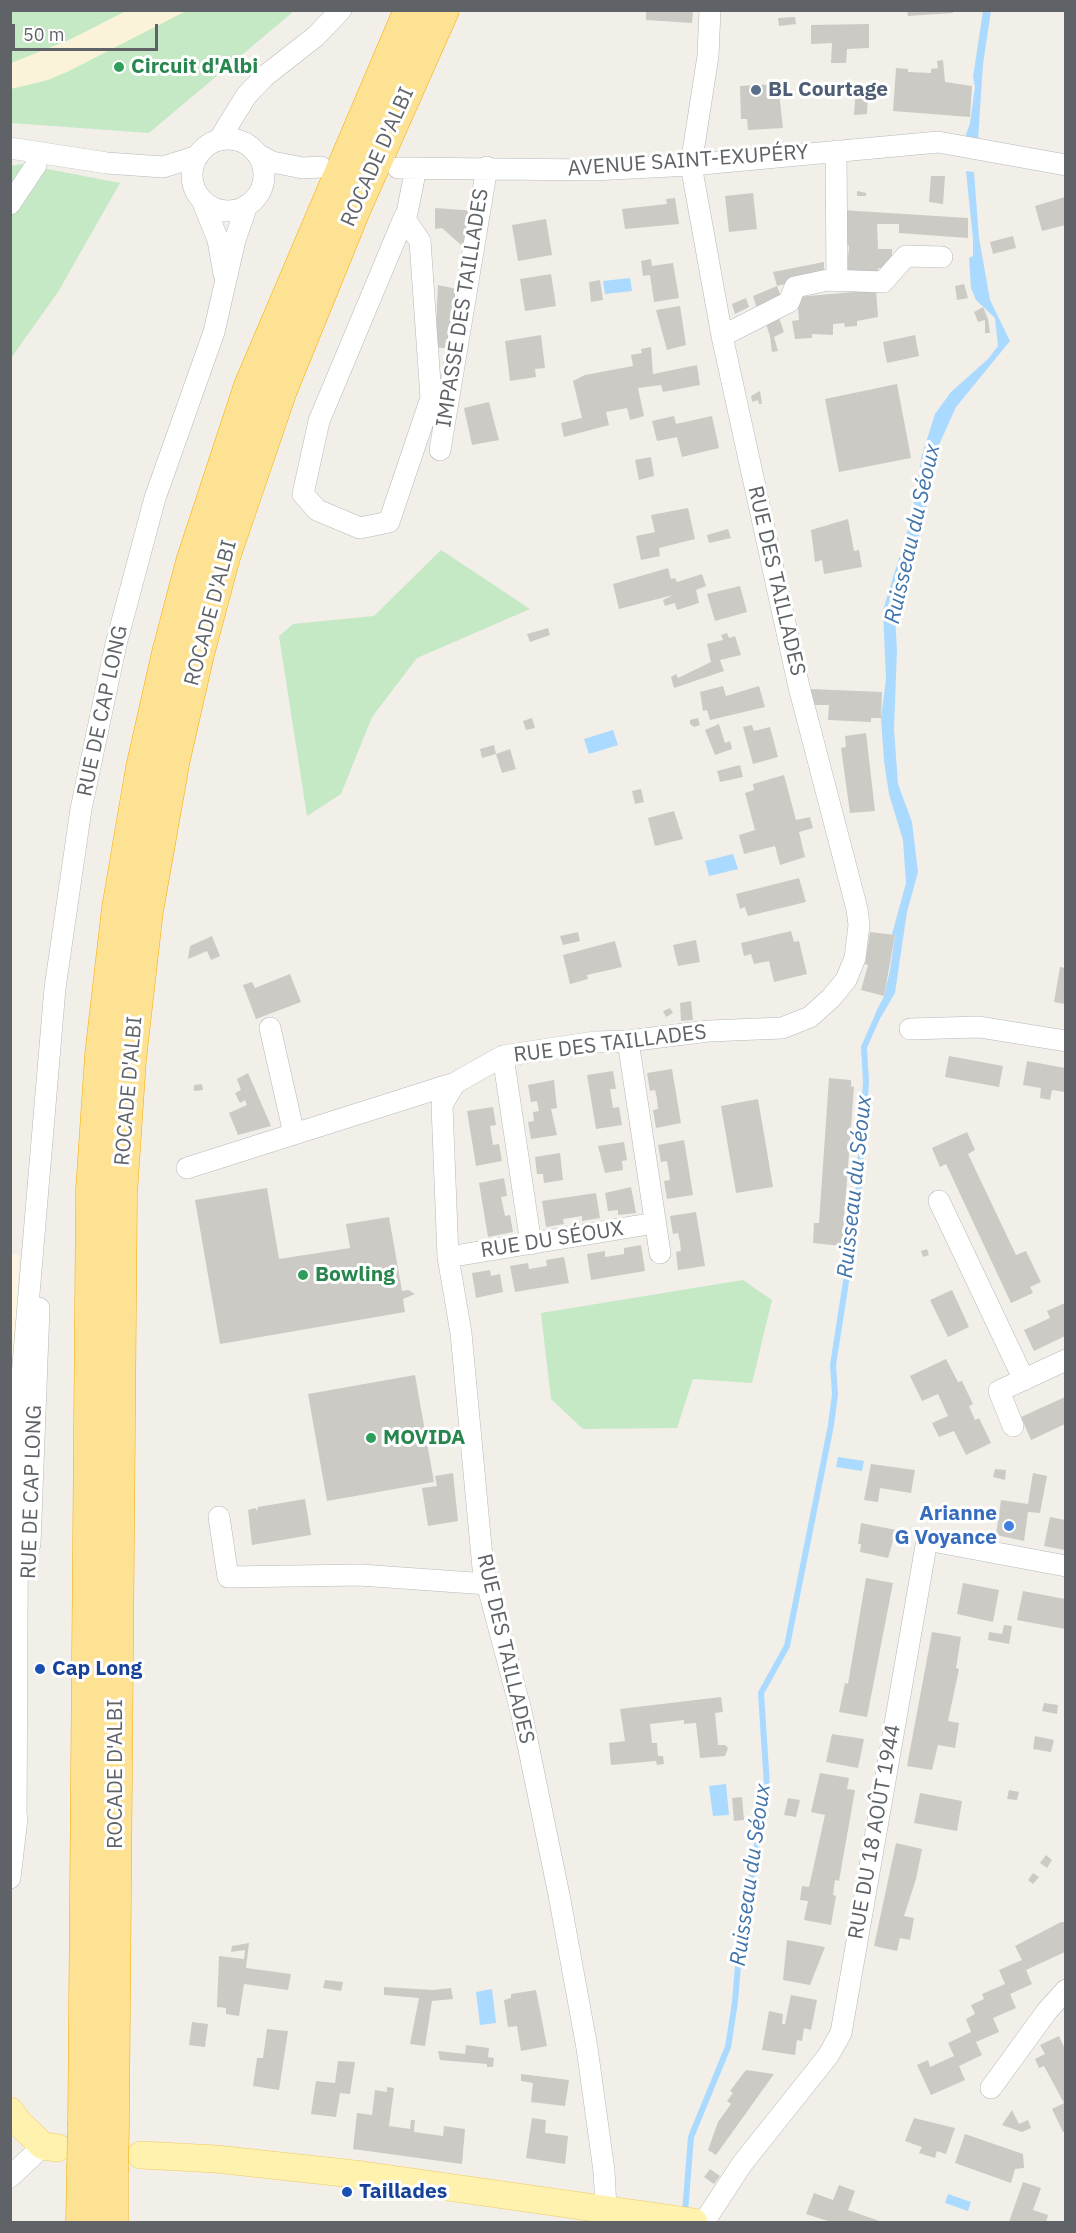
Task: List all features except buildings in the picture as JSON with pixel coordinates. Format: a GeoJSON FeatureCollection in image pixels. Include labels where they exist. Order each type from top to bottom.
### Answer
{"type":"FeatureCollection","features":[{"type":"Feature","properties":{"kind":"highway","name":"ROCADE D'ALBI"},"geometry":{"type":"LineString","coordinates":[[99,2124],[92,1189],[101,1055],[118,908],[142,768],[168,653],[192,562],[250,386],[410,10]]}},
{"type":"Feature","properties":{"kind":"highway","name":"ROCADE D'ALBI"},"geometry":{"type":"LineString","coordinates":[[82,2223],[98,2170],[121,1195],[130,1060],[147,911],[174,759],[198,654],[224,557],[280,390],[355,208],[443,10]]}},
{"type":"Feature","properties":{"kind":"highway","name":"ROCADE D'ALBI"},"geometry":{"type":"LineString","coordinates":[[98,2170],[112,2223]]}},
{"type":"Feature","properties":{"kind":"main road"},"geometry":{"type":"LineString","coordinates":[[13,2117],[51,2147]]}},
{"type":"Feature","properties":{"kind":"main road"},"geometry":{"type":"LineString","coordinates":[[141,2155],[216,2159],[363,2175],[606,2208],[681,2221]]}},
{"type":"Feature","properties":{"kind":"street"},"geometry":{"type":"LineString","coordinates":[[198,195],[192,177],[198,156],[203,149],[219,140],[246,96],[265,76],[316,36],[341,10]]}},
{"type":"Feature","properties":{"kind":"street","name":"RUE DES TAILLADES"},"geometry":{"type":"LineString","coordinates":[[606,2208],[604,2171],[586,2048],[559,1895],[521,1711],[483,1568],[461,1333],[448,1257],[442,1105],[455,1083],[503,1056],[595,1042],[628,1041],[709,1031],[782,1028],[810,1017],[846,980],[859,940],[857,909],[799,687],[722,336],[691,165],[708,56],[710,10]]}},
{"type":"Feature","properties":{"kind":"street"},"geometry":{"type":"LineString","coordinates":[[239,108],[264,175],[252,201]]}},
{"type":"Feature","properties":{"kind":"street"},"geometry":{"type":"LineString","coordinates":[[163,167],[198,195],[224,211],[236,210],[281,179],[312,168],[272,162],[239,141],[219,140]]}},
{"type":"Feature","properties":{"kind":"street","name":"AVENUE SAINT-EXUPÉRY"},"geometry":{"type":"LineString","coordinates":[[404,218],[407,168],[487,167],[593,170],[691,165],[938,142],[1065,165]]}},
{"type":"Feature","properties":{"kind":"street"},"geometry":{"type":"LineString","coordinates":[[10,148],[163,167],[198,156]]}},
{"type":"Feature","properties":{"kind":"street"},"geometry":{"type":"LineString","coordinates":[[836,151],[837,281]]}},
{"type":"Feature","properties":{"kind":"street"},"geometry":{"type":"LineString","coordinates":[[10,204],[36,165],[38,153]]}},
{"type":"Feature","properties":{"kind":"street","name":"IMPASSE DES TAILLADES"},"geometry":{"type":"LineString","coordinates":[[440,450],[487,167]]}},
{"type":"Feature","properties":{"kind":"street","name":"RUE DE CAP LONG"},"geometry":{"type":"LineString","coordinates":[[198,195],[218,240],[225,281]]}},
{"type":"Feature","properties":{"kind":"street","name":"RUE DE CAP LONG"},"geometry":{"type":"LineString","coordinates":[[16,1830],[13,1644],[19,1416],[15,1376],[41,1154],[55,988],[81,809],[116,644],[155,498],[214,332],[225,281],[252,201]]}},
{"type":"Feature","properties":{"kind":"street"},"geometry":{"type":"LineString","coordinates":[[404,218],[420,241],[430,398],[389,522],[360,528],[317,510],[303,494],[319,421],[404,218]]}},
{"type":"Feature","properties":{"kind":"street"},"geometry":{"type":"LineString","coordinates":[[722,336],[789,302],[795,287],[837,281],[883,282],[906,256],[942,257]]}},
{"type":"Feature","properties":{"kind":"street"},"geometry":{"type":"LineString","coordinates":[[910,1029],[979,1027],[1065,1041]]}},
{"type":"Feature","properties":{"kind":"street"},"geometry":{"type":"LineString","coordinates":[[270,1028],[294,1134]]}},
{"type":"Feature","properties":{"kind":"street"},"geometry":{"type":"LineString","coordinates":[[628,1041],[660,1253]]}},
{"type":"Feature","properties":{"kind":"street"},"geometry":{"type":"LineString","coordinates":[[503,1056],[531,1244]]}},
{"type":"Feature","properties":{"kind":"street"},"geometry":{"type":"LineString","coordinates":[[187,1168],[455,1083]]}},
{"type":"Feature","properties":{"kind":"street","name":"RUE DE CAP LONG"},"geometry":{"type":"LineString","coordinates":[[10,1878],[16,1830],[39,1339],[41,1154]]}},
{"type":"Feature","properties":{"kind":"street"},"geometry":{"type":"LineString","coordinates":[[939,1201],[1024,1380]]}},
{"type":"Feature","properties":{"kind":"street","name":"RUE DU SÉOUX"},"geometry":{"type":"LineString","coordinates":[[448,1257],[655,1223]]}},
{"type":"Feature","properties":{"kind":"street"},"geometry":{"type":"LineString","coordinates":[[31,1521],[19,1416],[39,1339]]}},
{"type":"Feature","properties":{"kind":"street"},"geometry":{"type":"LineString","coordinates":[[1013,1426],[999,1391],[1065,1360]]}},
{"type":"Feature","properties":{"kind":"street"},"geometry":{"type":"LineString","coordinates":[[219,1517],[228,1577],[360,1575],[488,1584]]}},
{"type":"Feature","properties":{"kind":"street","name":"RUE DU 18 AOÛT 1944"},"geometry":{"type":"LineString","coordinates":[[681,2221],[742,2164],[828,2056],[841,2033],[927,1540],[1065,1566]]}},
{"type":"Feature","properties":{"kind":"street"},"geometry":{"type":"LineString","coordinates":[[991,2088],[1065,1990]]}},
{"type":"Feature","properties":{"kind":"street"},"geometry":{"type":"LineString","coordinates":[[10,2177],[51,2147]]}},
{"type":"Feature","properties":{"kind":"shaded area"},"geometry":{"type":"Polygon","coordinates":[[[10,1255],[19,1255],[11,1498],[10,1255]]]}},
{"type":"Feature","properties":{"kind":"green space","name":"Circuit d'Albi"},"geometry":{"type":"Polygon","coordinates":[[[10,11],[294,11],[149,133],[11,123],[10,11]]]}},
{"type":"Feature","properties":{"kind":"green space"},"geometry":{"type":"Polygon","coordinates":[[[21,164],[120,183],[58,292],[11,358],[11,166],[21,164]]]}},
{"type":"Feature","properties":{"kind":"green space"},"geometry":{"type":"Polygon","coordinates":[[[441,550],[530,609],[417,658],[372,717],[341,794],[307,816],[279,636],[293,624],[374,616],[441,550]]]}},
{"type":"Feature","properties":{"kind":"green space"},"geometry":{"type":"Polygon","coordinates":[[[743,1280],[772,1300],[752,1383],[693,1379],[677,1428],[583,1429],[551,1399],[541,1313],[743,1280]]]}},
{"type":"Feature","properties":{"kind":"sand"},"geometry":{"type":"Polygon","coordinates":[[[128,10],[186,11],[69,71],[48,80],[11,89],[11,63],[69,40],[128,10]]]}},
{"type":"Feature","properties":{"kind":"water"},"geometry":{"type":"Polygon","coordinates":[[[983,11],[991,11],[983,64],[978,140],[965,138],[970,123],[975,87],[973,77],[983,11]]]}},
{"type":"Feature","properties":{"kind":"water"},"geometry":{"type":"Polygon","coordinates":[[[966,171],[974,172],[979,238],[990,300],[1010,341],[956,407],[938,447],[923,522],[895,615],[897,651],[894,729],[898,784],[912,822],[918,872],[907,912],[895,993],[881,1017],[875,1014],[884,996],[895,936],[892,934],[906,883],[903,840],[889,794],[884,761],[881,718],[886,679],[883,610],[912,516],[922,455],[935,414],[951,392],[988,359],[998,346],[995,318],[976,300],[971,288],[969,258],[973,256],[973,239],[966,171]]]}},
{"type":"Feature","properties":{"kind":"water"},"geometry":{"type":"Polygon","coordinates":[[[630,278],[632,291],[605,294],[603,281],[630,278]]]}},
{"type":"Feature","properties":{"kind":"water"},"geometry":{"type":"Polygon","coordinates":[[[613,730],[618,745],[589,754],[584,739],[613,730]]]}},
{"type":"Feature","properties":{"kind":"water"},"geometry":{"type":"Polygon","coordinates":[[[733,854],[738,869],[709,876],[705,861],[733,854]]]}},
{"type":"Feature","properties":{"kind":"water"},"geometry":{"type":"Polygon","coordinates":[[[838,1457],[864,1461],[862,1471],[836,1467],[838,1457]]]}},
{"type":"Feature","properties":{"kind":"water"},"geometry":{"type":"Polygon","coordinates":[[[726,1784],[729,1815],[713,1816],[709,1786],[726,1784]]]}},
{"type":"Feature","properties":{"kind":"water"},"geometry":{"type":"Polygon","coordinates":[[[492,1989],[496,2023],[480,2025],[476,1992],[492,1989]]]}},
{"type":"Feature","properties":{"kind":"water"},"geometry":{"type":"Polygon","coordinates":[[[948,2194],[971,2202],[968,2211],[945,2203],[948,2194]]]}},
{"type":"Feature","properties":{"kind":"waterway","name":"Ruisseau du Séoux"},"geometry":{"type":"LineString","coordinates":[[685,2213],[691,2137],[728,2047],[739,1952],[767,1786],[761,1693],[787,1646],[831,1425],[835,1394],[833,1365],[857,1211],[866,1082],[864,1047],[881,1009]]}},
{"type":"Feature","properties":{"kind":"place","name":"Circuit d'Albi"},"geometry":{"type":"Point","coordinates":[119,67]}},
{"type":"Feature","properties":{"kind":"place","name":"BL Courtage"},"geometry":{"type":"Point","coordinates":[756,90]}},
{"type":"Feature","properties":{"kind":"place","name":"Bowling"},"geometry":{"type":"Point","coordinates":[303,1275]}},
{"type":"Feature","properties":{"kind":"place","name":"MOVIDA"},"geometry":{"type":"Point","coordinates":[371,1438]}},
{"type":"Feature","properties":{"kind":"place","name":"Arianne G Voyance"},"geometry":{"type":"Point","coordinates":[1009,1526]}},
{"type":"Feature","properties":{"kind":"place","name":"Cap Long"},"geometry":{"type":"Point","coordinates":[40,1669]}},
{"type":"Feature","properties":{"kind":"place","name":"Taillades"},"geometry":{"type":"Point","coordinates":[347,2192]}}]}
